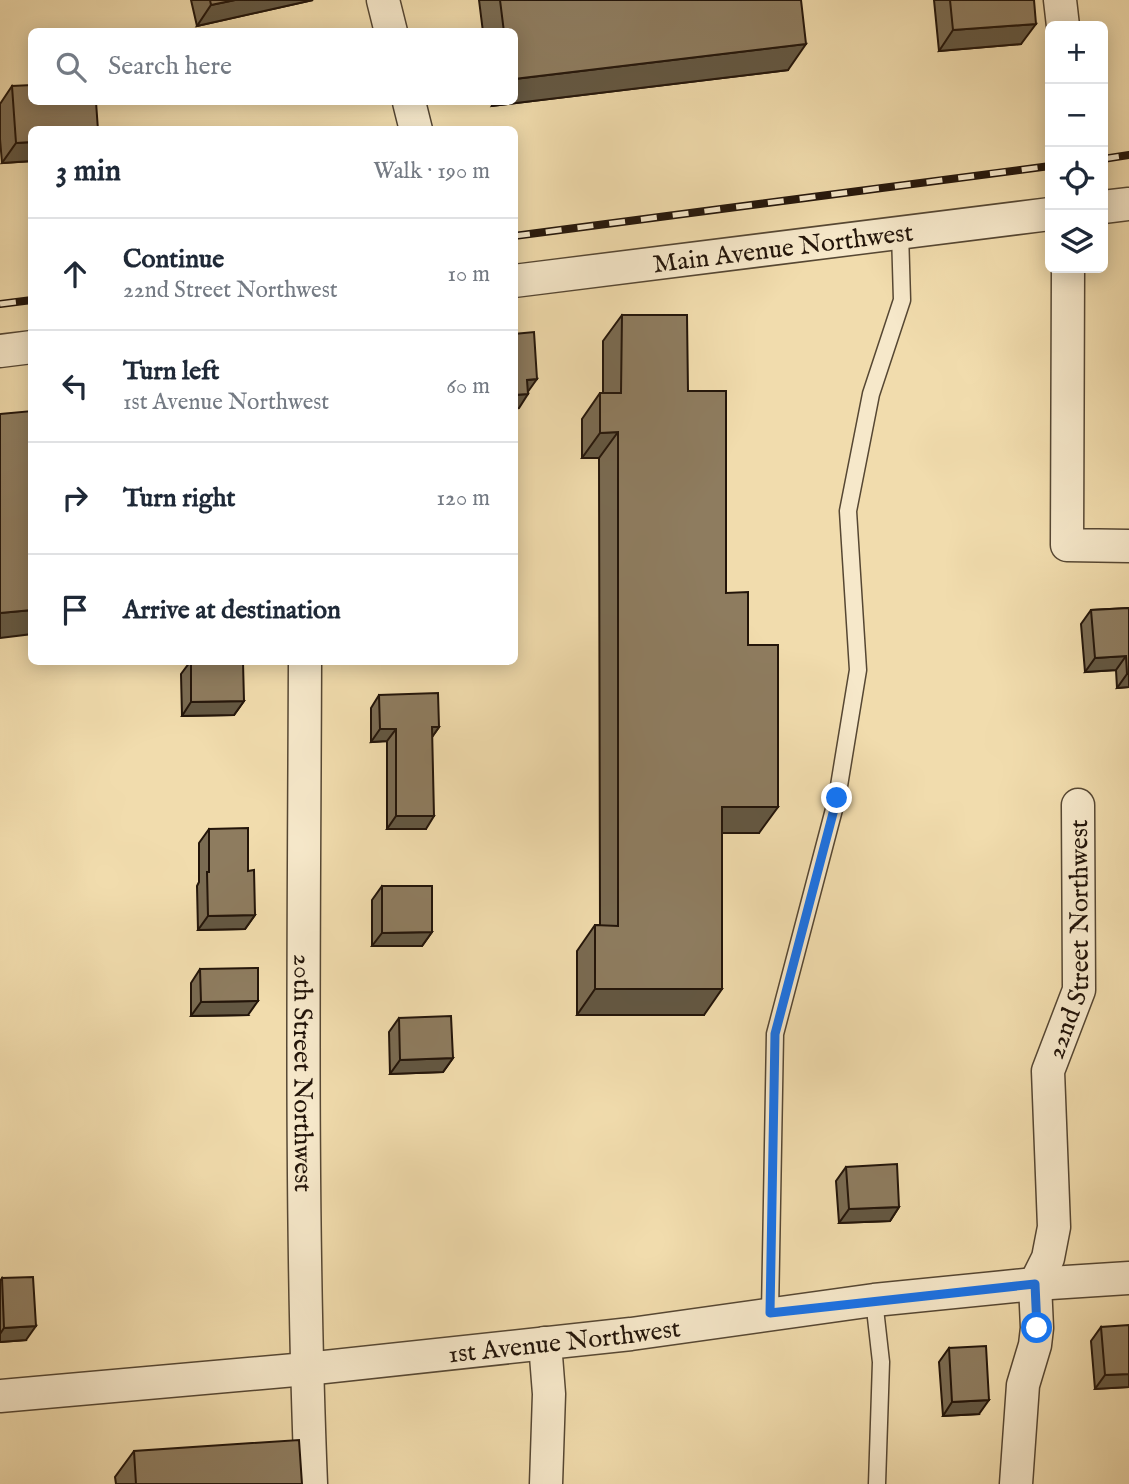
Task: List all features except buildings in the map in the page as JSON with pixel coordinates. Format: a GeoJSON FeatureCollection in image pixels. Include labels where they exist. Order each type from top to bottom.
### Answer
{"type":"FeatureCollection","features":[{"type":"Feature","properties":{"kind":"street"},"geometry":{"type":"LineString","coordinates":[[383,0],[390,28]]}},
{"type":"Feature","properties":{"kind":"street"},"geometry":{"type":"LineString","coordinates":[[1060,0],[1062,21]]}},
{"type":"Feature","properties":{"kind":"street"},"geometry":{"type":"LineString","coordinates":[[410,105],[415,126]]}},
{"type":"Feature","properties":{"kind":"street"},"geometry":{"type":"LineString","coordinates":[[1108,206],[1129,204]]}},
{"type":"Feature","properties":{"kind":"street","name":"Main Avenue Northwest"},"geometry":{"type":"LineString","coordinates":[[518,280],[1045,215]]}},
{"type":"Feature","properties":{"kind":"street"},"geometry":{"type":"LineString","coordinates":[[1068,273],[1068,545],[1129,546]]}},
{"type":"Feature","properties":{"kind":"street"},"geometry":{"type":"LineString","coordinates":[[0,351],[28,348]]}},
{"type":"Feature","properties":{"kind":"street","name":"20th Street Northwest"},"geometry":{"type":"LineString","coordinates":[[305,665],[306,1369],[311,1484]]}},
{"type":"Feature","properties":{"kind":"street","name":"22nd Street Northwest"},"geometry":{"type":"LineString","coordinates":[[1016,1484],[1023,1385],[1035,1346],[1037,1328],[1035,1284],[1048,1258],[1055,1227],[1048,1071],[1079,990],[1079,805]]}},
{"type":"Feature","properties":{"kind":"street","name":"1st Avenue Northwest"},"geometry":{"type":"LineString","coordinates":[[0,1396],[306,1369],[631,1334],[874,1300],[1035,1284],[1129,1278]]}},
{"type":"Feature","properties":{"kind":"street"},"geometry":{"type":"LineString","coordinates":[[545,1343],[549,1394],[546,1484]]}},
{"type":"Feature","properties":{"kind":"lane"},"geometry":{"type":"LineString","coordinates":[[770,1313],[775,1034],[837,798],[858,670],[848,511],[870,394],[902,300],[900,232]]}},
{"type":"Feature","properties":{"kind":"lane"},"geometry":{"type":"LineString","coordinates":[[874,1300],[881,1362],[877,1484]]}},
{"type":"Feature","properties":{"kind":"railway"},"geometry":{"type":"LineString","coordinates":[[1108,158],[1129,155]]}},
{"type":"Feature","properties":{"kind":"railway"},"geometry":{"type":"LineString","coordinates":[[518,235],[1045,167]]}},
{"type":"Feature","properties":{"kind":"railway"},"geometry":{"type":"LineString","coordinates":[[0,304],[28,300]]}},
{"type":"Feature","properties":{"kind":"route"},"geometry":{"type":"LineString","coordinates":[[837,798],[775,1034],[770,1313],[1035,1284],[1037,1328]]}}]}
